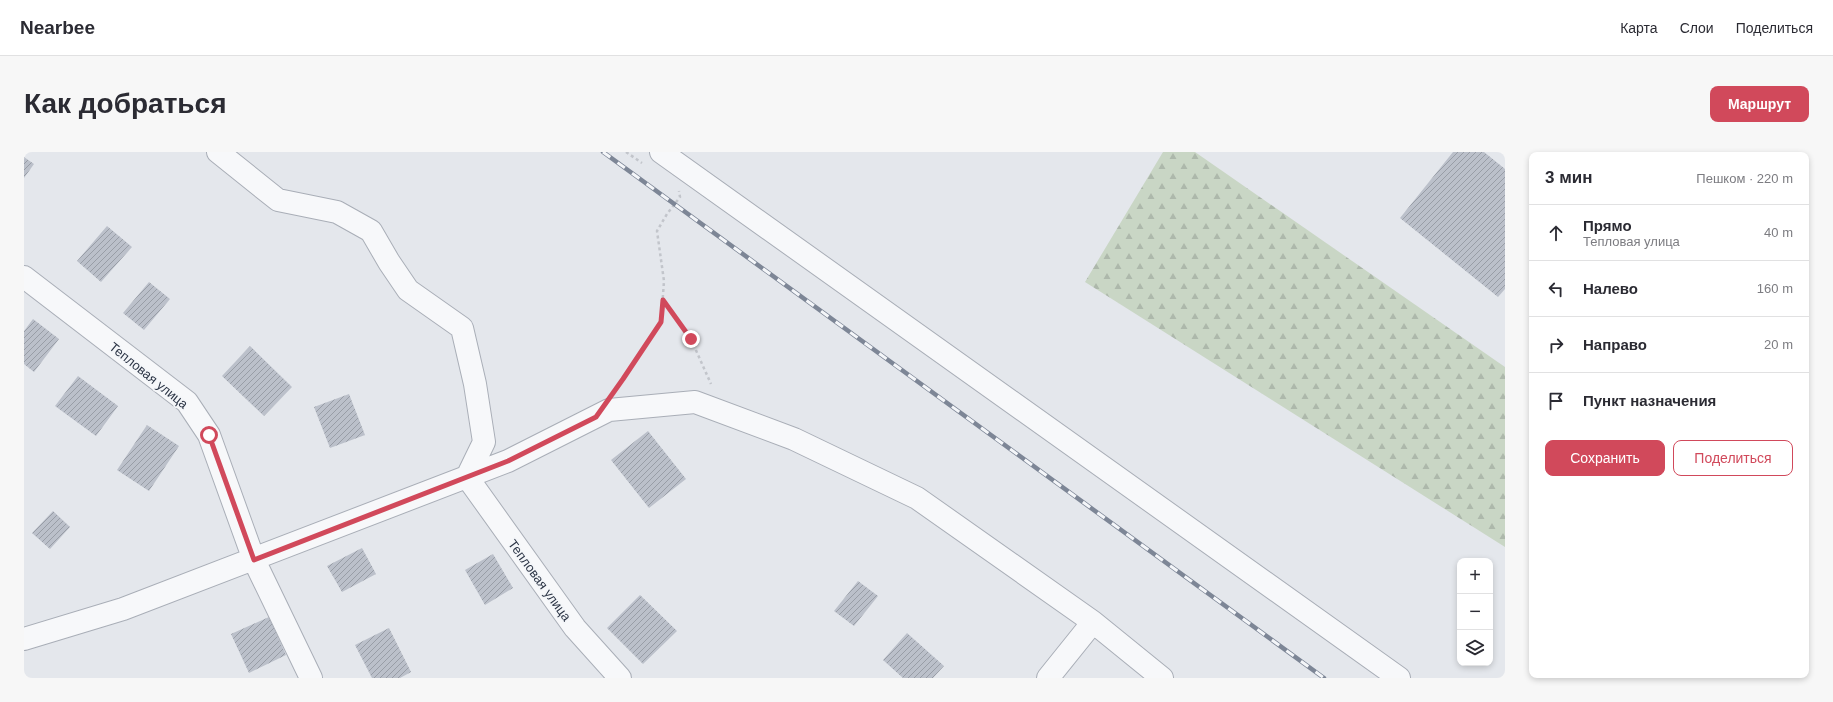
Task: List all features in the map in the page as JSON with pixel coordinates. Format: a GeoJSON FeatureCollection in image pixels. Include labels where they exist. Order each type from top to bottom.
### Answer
{"type":"FeatureCollection","features":[{"type":"Feature","properties":{"kind":"street"},"geometry":{"type":"LineString","coordinates":[[218,152],[278,200],[337,212],[371,231],[389,262],[408,290],[462,328],[475,384],[484,442],[467,477]]}},
{"type":"Feature","properties":{"kind":"street"},"geometry":{"type":"LineString","coordinates":[[653,158],[1399,678]]}},
{"type":"Feature","properties":{"kind":"street","name":"Тепловая улица"},"geometry":{"type":"LineString","coordinates":[[24,277],[187,402],[209,435],[254,560],[311,678]]}},
{"type":"Feature","properties":{"kind":"street"},"geometry":{"type":"LineString","coordinates":[[24,639],[123,610],[508,461],[609,410],[695,402],[794,439],[916,498],[1093,622],[1162,678]]}},
{"type":"Feature","properties":{"kind":"street","name":"Тепловая улица"},"geometry":{"type":"LineString","coordinates":[[467,477],[575,628],[620,678]]}},
{"type":"Feature","properties":{"kind":"street"},"geometry":{"type":"LineString","coordinates":[[1048,678],[1093,622]]}},
{"type":"Feature","properties":{"kind":"path"},"geometry":{"type":"LineString","coordinates":[[626,152],[653,158]]}},
{"type":"Feature","properties":{"kind":"path"},"geometry":{"type":"LineString","coordinates":[[596,417],[661,322],[664,280],[657,231],[667,214],[680,197],[678,189]]}},
{"type":"Feature","properties":{"kind":"path"},"geometry":{"type":"LineString","coordinates":[[663,300],[691,339],[708,375],[720,411]]}},
{"type":"Feature","properties":{"kind":"green space"},"geometry":{"type":"Polygon","coordinates":[[[1163,152],[1195,152],[1505,367],[1505,547],[1085,282],[1163,152]]]}},
{"type":"Feature","properties":{"kind":"building"},"geometry":{"type":"Polygon","coordinates":[[[1453,152],[1484,152],[1505,169],[1505,289],[1498,297],[1400,218],[1453,152]]]}},
{"type":"Feature","properties":{"kind":"building"},"geometry":{"type":"Polygon","coordinates":[[[24,157],[34,164],[24,178],[24,157]]]}},
{"type":"Feature","properties":{"kind":"building"},"geometry":{"type":"Polygon","coordinates":[[[107,226],[132,247],[101,282],[77,261],[107,226]]]}},
{"type":"Feature","properties":{"kind":"building"},"geometry":{"type":"Polygon","coordinates":[[[149,282],[170,299],[144,330],[123,313],[149,282]]]}},
{"type":"Feature","properties":{"kind":"building"},"geometry":{"type":"Polygon","coordinates":[[[33,319],[59,339],[34,372],[24,364],[24,331],[33,319]]]}},
{"type":"Feature","properties":{"kind":"building"},"geometry":{"type":"Polygon","coordinates":[[[250,346],[292,387],[264,416],[222,376],[250,346]]]}},
{"type":"Feature","properties":{"kind":"building"},"geometry":{"type":"Polygon","coordinates":[[[78,376],[118,406],[96,436],[55,406],[78,376]]]}},
{"type":"Feature","properties":{"kind":"building"},"geometry":{"type":"Polygon","coordinates":[[[349,394],[365,435],[330,448],[314,407],[349,394]]]}},
{"type":"Feature","properties":{"kind":"building"},"geometry":{"type":"Polygon","coordinates":[[[147,425],[179,446],[149,491],[117,470],[147,425]]]}},
{"type":"Feature","properties":{"kind":"building"},"geometry":{"type":"Polygon","coordinates":[[[648,431],[686,479],[649,508],[611,460],[648,431]]]}},
{"type":"Feature","properties":{"kind":"building"},"geometry":{"type":"Polygon","coordinates":[[[53,511],[70,527],[50,549],[32,533],[53,511]]]}},
{"type":"Feature","properties":{"kind":"building"},"geometry":{"type":"Polygon","coordinates":[[[362,548],[376,574],[342,592],[327,566],[362,548]]]}},
{"type":"Feature","properties":{"kind":"building"},"geometry":{"type":"Polygon","coordinates":[[[493,554],[513,588],[485,605],[465,570],[493,554]]]}},
{"type":"Feature","properties":{"kind":"building"},"geometry":{"type":"Polygon","coordinates":[[[858,581],[878,596],[854,626],[834,611],[858,581]]]}},
{"type":"Feature","properties":{"kind":"building"},"geometry":{"type":"Polygon","coordinates":[[[640,595],[677,631],[643,664],[607,628],[640,595]]]}},
{"type":"Feature","properties":{"kind":"building"},"geometry":{"type":"Polygon","coordinates":[[[269,617],[286,655],[249,673],[231,634],[269,617]]]}},
{"type":"Feature","properties":{"kind":"building"},"geometry":{"type":"Polygon","coordinates":[[[389,628],[411,672],[400,678],[372,678],[355,645],[389,628]]]}},
{"type":"Feature","properties":{"kind":"building"},"geometry":{"type":"Polygon","coordinates":[[[907,633],[944,666],[933,678],[903,678],[883,660],[907,633]]]}},
{"type":"Feature","properties":{"kind":"railway"},"geometry":{"type":"LineString","coordinates":[[603,152],[1324,678]]}},
{"type":"Feature","properties":{"kind":"route"},"geometry":{"type":"LineString","coordinates":[[209,435],[254,560],[508,461],[596,417],[661,322],[663,300],[691,339]]}}]}
